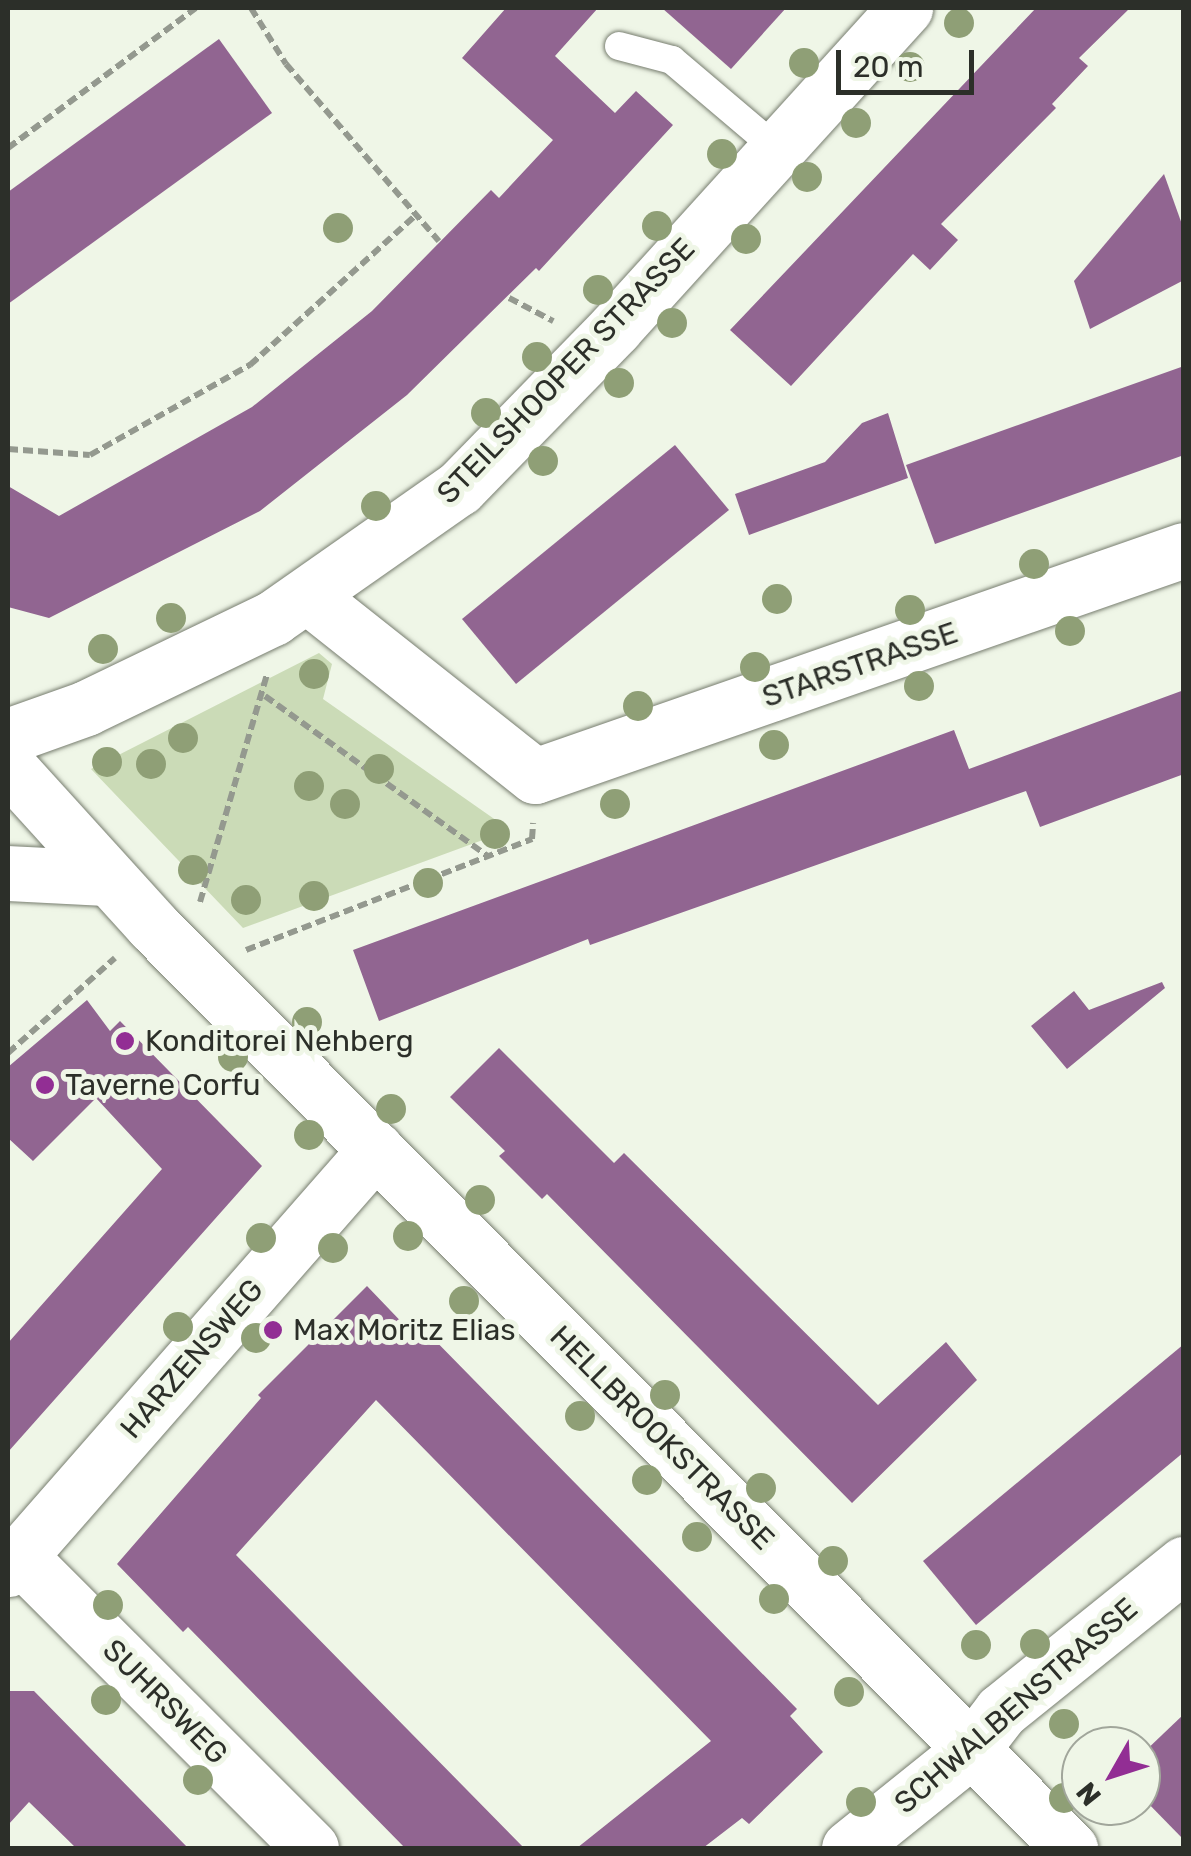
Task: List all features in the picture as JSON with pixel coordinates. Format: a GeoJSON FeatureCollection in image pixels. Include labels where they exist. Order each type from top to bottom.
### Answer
{"type":"FeatureCollection","features":[{"type":"Feature","properties":{"kind":"street","name":"STEILSHOOPER STRASSE"},"geometry":{"type":"LineString","coordinates":[[8,736],[86,708],[309,597],[459,488],[905,8]]}},
{"type":"Feature","properties":{"kind":"street","name":"STARSTRASSE"},"geometry":{"type":"LineString","coordinates":[[535,776],[1184,550]]}},
{"type":"Feature","properties":{"kind":"street"},"geometry":{"type":"LineString","coordinates":[[309,597],[535,776]]}},
{"type":"Feature","properties":{"kind":"street","name":"HELLBROOKSTRASSE"},"geometry":{"type":"LineString","coordinates":[[8,766],[108,878],[1070,1848]]}},
{"type":"Feature","properties":{"kind":"street"},"geometry":{"type":"LineString","coordinates":[[8,872],[108,878]]}},
{"type":"Feature","properties":{"kind":"street","name":"HARZENSWEG"},"geometry":{"type":"LineString","coordinates":[[13,1562],[376,1149]]}},
{"type":"Feature","properties":{"kind":"street","name":"SUHRSWEG"},"geometry":{"type":"LineString","coordinates":[[13,1562],[310,1848]]}},
{"type":"Feature","properties":{"kind":"street","name":"SCHWALBENSTRASSE"},"geometry":{"type":"LineString","coordinates":[[850,1848],[971,1750],[1001,1711],[1184,1564]]}},
{"type":"Feature","properties":{"kind":"lane"},"geometry":{"type":"LineString","coordinates":[[619,46],[672,60],[778,149]]}},
{"type":"Feature","properties":{"kind":"path"},"geometry":{"type":"LineString","coordinates":[[8,148],[196,8]]}},
{"type":"Feature","properties":{"kind":"path"},"geometry":{"type":"LineString","coordinates":[[250,8],[286,64],[414,217],[439,241]]}},
{"type":"Feature","properties":{"kind":"path"},"geometry":{"type":"LineString","coordinates":[[8,449],[90,455],[235,374],[414,217]]}},
{"type":"Feature","properties":{"kind":"path"},"geometry":{"type":"LineString","coordinates":[[178,949],[265,696],[488,856]]}},
{"type":"Feature","properties":{"kind":"path"},"geometry":{"type":"LineString","coordinates":[[8,1053],[178,949],[488,856],[532,839],[535,776]]}},
{"type":"Feature","properties":{"kind":"green space"},"geometry":{"type":"Polygon","coordinates":[[[319,653],[332,664],[323,699],[510,830],[243,928],[91,769],[319,653]]]}},
{"type":"Feature","properties":{"kind":"building"},"geometry":{"type":"Polygon","coordinates":[[[506,8],[598,8],[555,56],[615,113],[636,91],[673,125],[539,271],[536,268],[407,395],[260,511],[49,618],[8,607],[8,486],[59,516],[252,407],[372,311],[491,190],[499,198],[553,140],[462,58],[506,8]]]}},
{"type":"Feature","properties":{"kind":"building"},"geometry":{"type":"Polygon","coordinates":[[[662,8],[786,8],[731,69],[662,8]]]}},
{"type":"Feature","properties":{"kind":"building"},"geometry":{"type":"Polygon","coordinates":[[[1036,8],[1130,8],[1079,58],[1088,66],[1052,104],[1056,108],[941,224],[958,240],[930,270],[913,254],[791,386],[730,330],[1036,8]]]}},
{"type":"Feature","properties":{"kind":"building"},"geometry":{"type":"Polygon","coordinates":[[[219,39],[272,113],[8,304],[8,192],[219,39]]]}},
{"type":"Feature","properties":{"kind":"building"},"geometry":{"type":"Polygon","coordinates":[[[1164,174],[1184,230],[1184,280],[1090,329],[1074,281],[1164,174]]]}},
{"type":"Feature","properties":{"kind":"building"},"geometry":{"type":"Polygon","coordinates":[[[1184,366],[1184,455],[935,544],[906,465],[1184,366]]]}},
{"type":"Feature","properties":{"kind":"building"},"geometry":{"type":"Polygon","coordinates":[[[888,413],[908,478],[749,535],[735,494],[825,462],[862,423],[888,413]]]}},
{"type":"Feature","properties":{"kind":"building"},"geometry":{"type":"Polygon","coordinates":[[[675,445],[729,510],[516,684],[462,619],[675,445]]]}},
{"type":"Feature","properties":{"kind":"building"},"geometry":{"type":"Polygon","coordinates":[[[1184,690],[1184,774],[1040,827],[1026,791],[590,945],[588,939],[379,1021],[353,950],[954,730],[969,769],[1184,690]]]}},
{"type":"Feature","properties":{"kind":"building"},"geometry":{"type":"Polygon","coordinates":[[[1162,982],[1165,988],[1067,1069],[1031,1026],[1074,991],[1089,1010],[1162,982]]]}},
{"type":"Feature","properties":{"kind":"building"},"geometry":{"type":"Polygon","coordinates":[[[87,1000],[110,1031],[120,1021],[262,1166],[8,1452],[8,1343],[162,1169],[96,1098],[33,1161],[8,1138],[8,1067],[87,1000]]]}},
{"type":"Feature","properties":{"kind":"building"},"geometry":{"type":"Polygon","coordinates":[[[499,1048],[614,1163],[624,1153],[878,1405],[946,1342],[977,1380],[852,1503],[547,1194],[542,1199],[499,1156],[505,1151],[450,1097],[499,1048]]]}},
{"type":"Feature","properties":{"kind":"building"},"geometry":{"type":"Polygon","coordinates":[[[367,1286],[412,1333],[420,1325],[797,1709],[790,1716],[823,1752],[749,1824],[742,1818],[703,1848],[577,1848],[711,1741],[376,1400],[236,1555],[524,1848],[405,1848],[188,1627],[183,1632],[117,1564],[261,1398],[258,1395],[367,1286]]]}},
{"type":"Feature","properties":{"kind":"building"},"geometry":{"type":"Polygon","coordinates":[[[1184,1344],[1184,1452],[976,1625],[923,1561],[1184,1344]]]}},
{"type":"Feature","properties":{"kind":"building"},"geometry":{"type":"Polygon","coordinates":[[[8,1691],[34,1691],[188,1848],[76,1848],[29,1802],[8,1825],[8,1691]]]}},
{"type":"Feature","properties":{"kind":"building"},"geometry":{"type":"Polygon","coordinates":[[[1184,1714],[1184,1840],[1161,1816],[1161,1736],[1184,1714]]]}},
{"type":"Feature","properties":{"kind":"place","name":"Konditorei Nehberg"},"geometry":{"type":"Point","coordinates":[125,1041]}},
{"type":"Feature","properties":{"kind":"place","name":"Taverne Corfu"},"geometry":{"type":"Point","coordinates":[45,1085]}},
{"type":"Feature","properties":{"kind":"place","name":"Max Moritz Elias"},"geometry":{"type":"Point","coordinates":[273,1330]}}]}
